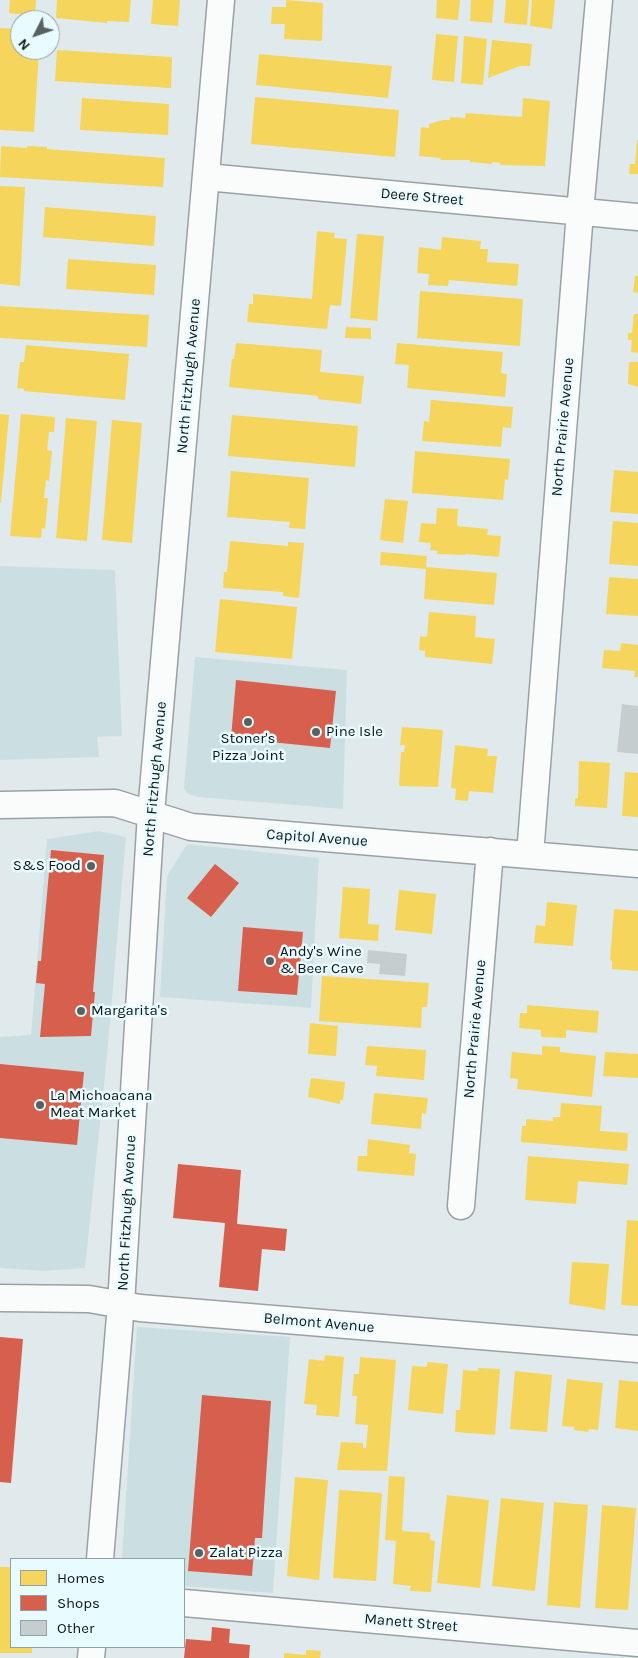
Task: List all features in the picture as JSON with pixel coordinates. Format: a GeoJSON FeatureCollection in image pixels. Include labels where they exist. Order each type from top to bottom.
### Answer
{"type":"FeatureCollection","features":[{"type":"Feature","properties":{"kind":"street","name":"North Fitzhugh Avenue"},"geometry":{"type":"LineString","coordinates":[[100,1558],[121,1304],[151,813],[221,0]]}},
{"type":"Feature","properties":{"kind":"street","name":"North Prairie Avenue"},"geometry":{"type":"LineString","coordinates":[[530,855],[580,212],[599,0]]}},
{"type":"Feature","properties":{"kind":"street","name":"Deere Street"},"geometry":{"type":"LineString","coordinates":[[206,177],[638,217]]}},
{"type":"Feature","properties":{"kind":"street","name":"Capitol Avenue"},"geometry":{"type":"LineString","coordinates":[[0,805],[115,803],[191,827],[638,864]]}},
{"type":"Feature","properties":{"kind":"street","name":"North Prairie Avenue"},"geometry":{"type":"LineString","coordinates":[[460,1206],[490,851]]}},
{"type":"Feature","properties":{"kind":"street","name":"Belmont Avenue"},"geometry":{"type":"LineString","coordinates":[[0,1298],[89,1299],[140,1308],[638,1349]]}},
{"type":"Feature","properties":{"kind":"street","name":"Manett Street"},"geometry":{"type":"LineString","coordinates":[[185,1603],[638,1643]]}},
{"type":"Feature","properties":{"kind":"shaded area"},"geometry":{"type":"Polygon","coordinates":[[[0,566],[115,570],[122,736],[97,737],[99,757],[0,760],[0,566]]]}},
{"type":"Feature","properties":{"kind":"shaded area"},"geometry":{"type":"Polygon","coordinates":[[[195,657],[347,670],[343,809],[198,797],[188,794],[184,788],[195,657]]]}},
{"type":"Feature","properties":{"kind":"shaded area"},"geometry":{"type":"Polygon","coordinates":[[[99,831],[126,837],[107,1056],[85,1268],[44,1271],[0,1268],[0,1037],[31,1035],[47,839],[99,831]]]}},
{"type":"Feature","properties":{"kind":"shaded area"},"geometry":{"type":"Polygon","coordinates":[[[187,844],[319,858],[311,1008],[160,997],[167,876],[187,844]]]}},
{"type":"Feature","properties":{"kind":"shaded area"},"geometry":{"type":"Polygon","coordinates":[[[137,1327],[290,1337],[273,1593],[185,1586],[185,1558],[122,1558],[137,1327]]]}},
{"type":"Feature","properties":{"kind":"building: Homes"},"geometry":{"type":"Polygon","coordinates":[[[10,0],[36,0],[35,10],[10,10],[9,13],[10,0]]]}},
{"type":"Feature","properties":{"kind":"building: Homes"},"geometry":{"type":"Polygon","coordinates":[[[57,0],[131,0],[129,22],[107,21],[107,23],[60,18],[60,10],[56,10],[57,0]]]}},
{"type":"Feature","properties":{"kind":"building: Homes"},"geometry":{"type":"Polygon","coordinates":[[[153,0],[180,0],[178,26],[151,24],[153,0]]]}},
{"type":"Feature","properties":{"kind":"building: Homes"},"geometry":{"type":"Polygon","coordinates":[[[286,0],[323,3],[322,41],[284,39],[285,24],[271,24],[272,7],[286,7],[286,0]]]}},
{"type":"Feature","properties":{"kind":"building: Homes"},"geometry":{"type":"Polygon","coordinates":[[[437,0],[460,0],[458,20],[436,18],[437,0]]]}},
{"type":"Feature","properties":{"kind":"building: Homes"},"geometry":{"type":"Polygon","coordinates":[[[471,0],[494,0],[492,23],[470,21],[471,0]]]}},
{"type":"Feature","properties":{"kind":"building: Homes"},"geometry":{"type":"Polygon","coordinates":[[[506,0],[529,0],[527,25],[504,23],[506,0]]]}},
{"type":"Feature","properties":{"kind":"building: Homes"},"geometry":{"type":"Polygon","coordinates":[[[532,0],[555,0],[552,29],[530,26],[532,0]]]}},
{"type":"Feature","properties":{"kind":"building: Homes"},"geometry":{"type":"Polygon","coordinates":[[[0,28],[10,28],[10,60],[38,60],[34,132],[0,130],[0,28]]]}},
{"type":"Feature","properties":{"kind":"building: Homes"},"geometry":{"type":"Polygon","coordinates":[[[436,34],[458,36],[454,82],[432,80],[436,34]]]}},
{"type":"Feature","properties":{"kind":"building: Homes"},"geometry":{"type":"Polygon","coordinates":[[[464,36],[487,39],[483,85],[461,83],[464,36]]]}},
{"type":"Feature","properties":{"kind":"building: Homes"},"geometry":{"type":"Polygon","coordinates":[[[492,40],[532,44],[530,66],[520,66],[488,78],[492,40]]]}},
{"type":"Feature","properties":{"kind":"building: Homes"},"geometry":{"type":"Polygon","coordinates":[[[60,50],[172,57],[171,88],[55,81],[56,60],[60,60],[60,50]]]}},
{"type":"Feature","properties":{"kind":"building: Homes"},"geometry":{"type":"Polygon","coordinates":[[[259,54],[392,66],[388,98],[256,85],[259,54]]]}},
{"type":"Feature","properties":{"kind":"building: Homes"},"geometry":{"type":"Polygon","coordinates":[[[255,97],[399,110],[395,157],[251,144],[255,97]]]}},
{"type":"Feature","properties":{"kind":"building: Homes"},"geometry":{"type":"Polygon","coordinates":[[[82,98],[169,104],[168,135],[80,130],[82,98]]]}},
{"type":"Feature","properties":{"kind":"building: Homes"},"geometry":{"type":"Polygon","coordinates":[[[523,98],[550,101],[545,166],[500,165],[500,163],[492,162],[492,164],[470,162],[470,160],[440,160],[441,158],[419,156],[421,127],[429,128],[429,124],[450,120],[450,117],[465,118],[466,113],[522,117],[523,98]]]}},
{"type":"Feature","properties":{"kind":"building: Homes"},"geometry":{"type":"Polygon","coordinates":[[[637,140],[638,174],[629,174],[630,164],[635,164],[637,140]]]}},
{"type":"Feature","properties":{"kind":"building: Homes"},"geometry":{"type":"Polygon","coordinates":[[[1,146],[47,147],[47,149],[165,158],[163,187],[0,177],[1,146]]]}},
{"type":"Feature","properties":{"kind":"building: Homes"},"geometry":{"type":"Polygon","coordinates":[[[0,186],[25,187],[20,286],[0,284],[0,186]]]}},
{"type":"Feature","properties":{"kind":"building: Homes"},"geometry":{"type":"Polygon","coordinates":[[[45,207],[156,216],[154,246],[43,237],[45,207]]]}},
{"type":"Feature","properties":{"kind":"building: Homes"},"geometry":{"type":"Polygon","coordinates":[[[317,231],[335,233],[334,238],[347,239],[341,306],[330,305],[327,329],[247,322],[249,304],[253,304],[253,294],[312,299],[317,231]]]}},
{"type":"Feature","properties":{"kind":"building: Homes"},"geometry":{"type":"Polygon","coordinates":[[[357,234],[384,236],[377,321],[350,318],[357,234]]]}},
{"type":"Feature","properties":{"kind":"building: Homes"},"geometry":{"type":"Polygon","coordinates":[[[442,237],[481,241],[480,249],[488,249],[487,262],[519,264],[517,286],[449,280],[448,286],[428,285],[429,274],[417,273],[419,247],[441,250],[442,237]]]}},
{"type":"Feature","properties":{"kind":"building: Homes"},"geometry":{"type":"Polygon","coordinates":[[[68,259],[156,265],[154,295],[66,289],[68,259]]]}},
{"type":"Feature","properties":{"kind":"building: Homes"},"geometry":{"type":"Polygon","coordinates":[[[635,276],[638,276],[638,293],[633,292],[635,276]]]}},
{"type":"Feature","properties":{"kind":"building: Homes"},"geometry":{"type":"Polygon","coordinates":[[[420,291],[523,299],[520,346],[417,338],[420,291]]]}},
{"type":"Feature","properties":{"kind":"building: Homes"},"geometry":{"type":"Polygon","coordinates":[[[0,306],[149,315],[147,347],[0,338],[0,306]]]}},
{"type":"Feature","properties":{"kind":"building: Homes"},"geometry":{"type":"Polygon","coordinates":[[[634,314],[638,314],[638,353],[631,352],[632,340],[628,340],[628,333],[632,333],[634,314]]]}},
{"type":"Feature","properties":{"kind":"building: Homes"},"geometry":{"type":"Polygon","coordinates":[[[346,327],[371,328],[371,339],[345,338],[346,327]]]}},
{"type":"Feature","properties":{"kind":"building: Homes"},"geometry":{"type":"Polygon","coordinates":[[[236,343],[322,350],[320,372],[364,376],[361,404],[318,399],[318,396],[229,387],[236,343]]]}},
{"type":"Feature","properties":{"kind":"building: Homes"},"geometry":{"type":"Polygon","coordinates":[[[397,343],[503,352],[501,373],[507,374],[505,397],[407,388],[409,365],[395,364],[397,343]]]}},
{"type":"Feature","properties":{"kind":"building: Homes"},"geometry":{"type":"Polygon","coordinates":[[[26,345],[129,354],[125,400],[24,391],[24,389],[17,388],[20,362],[24,362],[26,345]]]}},
{"type":"Feature","properties":{"kind":"building: Homes"},"geometry":{"type":"Polygon","coordinates":[[[629,362],[638,362],[638,387],[628,384],[629,362]]]}},
{"type":"Feature","properties":{"kind":"building: Homes"},"geometry":{"type":"Polygon","coordinates":[[[431,400],[513,407],[511,428],[503,427],[501,447],[422,441],[424,421],[429,422],[431,400]]]}},
{"type":"Feature","properties":{"kind":"building: Homes"},"geometry":{"type":"Polygon","coordinates":[[[0,414],[9,415],[1,503],[0,503],[0,414]]]}},
{"type":"Feature","properties":{"kind":"building: Homes"},"geometry":{"type":"Polygon","coordinates":[[[21,414],[55,417],[54,432],[49,432],[47,450],[52,451],[49,481],[46,480],[44,498],[48,498],[45,529],[42,528],[41,538],[10,536],[21,414]]]}},
{"type":"Feature","properties":{"kind":"building: Homes"},"geometry":{"type":"Polygon","coordinates":[[[232,415],[358,426],[355,467],[228,456],[232,415]]]}},
{"type":"Feature","properties":{"kind":"building: Homes"},"geometry":{"type":"Polygon","coordinates":[[[66,418],[97,421],[87,541],[56,538],[66,418]]]}},
{"type":"Feature","properties":{"kind":"building: Homes"},"geometry":{"type":"Polygon","coordinates":[[[112,420],[142,423],[132,543],[102,540],[112,420]]]}},
{"type":"Feature","properties":{"kind":"building: Homes"},"geometry":{"type":"Polygon","coordinates":[[[415,451],[510,459],[508,480],[505,479],[503,500],[412,493],[415,451]]]}},
{"type":"Feature","properties":{"kind":"building: Homes"},"geometry":{"type":"Polygon","coordinates":[[[614,470],[638,472],[638,514],[610,512],[614,470]]]}},
{"type":"Feature","properties":{"kind":"building: Homes"},"geometry":{"type":"Polygon","coordinates":[[[231,471],[309,478],[305,529],[289,528],[290,522],[227,517],[231,471]]]}},
{"type":"Feature","properties":{"kind":"building: Homes"},"geometry":{"type":"Polygon","coordinates":[[[385,499],[408,501],[403,543],[380,540],[385,499]]]}},
{"type":"Feature","properties":{"kind":"building: Homes"},"geometry":{"type":"Polygon","coordinates":[[[437,508],[458,509],[457,526],[488,529],[487,535],[501,536],[499,557],[437,554],[438,551],[430,550],[431,543],[419,542],[421,523],[436,524],[437,508]]]}},
{"type":"Feature","properties":{"kind":"building: Homes"},"geometry":{"type":"Polygon","coordinates":[[[613,521],[638,523],[638,566],[609,564],[613,521]]]}},
{"type":"Feature","properties":{"kind":"building: Homes"},"geometry":{"type":"Polygon","coordinates":[[[230,541],[288,546],[288,542],[304,543],[299,598],[283,596],[283,592],[223,588],[224,572],[227,572],[230,541]]]}},
{"type":"Feature","properties":{"kind":"building: Homes"},"geometry":{"type":"Polygon","coordinates":[[[381,552],[427,556],[426,567],[497,573],[494,605],[424,599],[426,569],[380,565],[381,552]]]}},
{"type":"Feature","properties":{"kind":"building: Homes"},"geometry":{"type":"Polygon","coordinates":[[[609,577],[638,579],[638,616],[606,614],[609,577]]]}},
{"type":"Feature","properties":{"kind":"building: Homes"},"geometry":{"type":"Polygon","coordinates":[[[220,599],[297,607],[292,659],[215,652],[220,599]]]}},
{"type":"Feature","properties":{"kind":"building: Homes"},"geometry":{"type":"Polygon","coordinates":[[[429,612],[476,616],[475,637],[495,639],[492,664],[425,657],[425,651],[419,650],[420,636],[427,637],[429,612]]]}},
{"type":"Feature","properties":{"kind":"building: Homes"},"geometry":{"type":"Polygon","coordinates":[[[621,643],[638,645],[638,677],[634,677],[635,671],[602,668],[604,650],[620,651],[621,643]]]}},
{"type":"Feature","properties":{"kind":"building: Homes"},"geometry":{"type":"Polygon","coordinates":[[[402,727],[443,730],[438,787],[399,786],[401,752],[404,752],[405,745],[400,745],[402,727]]]}},
{"type":"Feature","properties":{"kind":"building: Homes"},"geometry":{"type":"Polygon","coordinates":[[[455,745],[488,749],[487,756],[497,756],[493,793],[469,791],[468,801],[455,800],[456,789],[451,788],[455,745]]]}},
{"type":"Feature","properties":{"kind":"building: Homes"},"geometry":{"type":"Polygon","coordinates":[[[579,761],[610,763],[607,808],[575,806],[575,798],[578,798],[579,761]]]}},
{"type":"Feature","properties":{"kind":"building: Homes"},"geometry":{"type":"Polygon","coordinates":[[[625,772],[638,773],[638,817],[622,816],[625,772]]]}},
{"type":"Feature","properties":{"kind":"building: Homes"},"geometry":{"type":"Polygon","coordinates":[[[343,887],[370,889],[368,924],[379,925],[378,941],[339,938],[343,887]]]}},
{"type":"Feature","properties":{"kind":"building: Homes"},"geometry":{"type":"Polygon","coordinates":[[[399,890],[436,894],[432,934],[395,930],[399,890]]]}},
{"type":"Feature","properties":{"kind":"building: Homes"},"geometry":{"type":"Polygon","coordinates":[[[547,902],[577,905],[573,946],[534,943],[536,925],[545,926],[547,902]]]}},
{"type":"Feature","properties":{"kind":"building: Homes"},"geometry":{"type":"Polygon","coordinates":[[[614,909],[638,911],[638,971],[612,969],[612,961],[610,960],[614,909]]]}},
{"type":"Feature","properties":{"kind":"building: Homes"},"geometry":{"type":"Polygon","coordinates":[[[322,976],[429,983],[427,1007],[422,1007],[421,1028],[319,1021],[322,976]]]}},
{"type":"Feature","properties":{"kind":"building: Homes"},"geometry":{"type":"Polygon","coordinates":[[[527,1005],[599,1011],[597,1033],[566,1030],[566,1038],[541,1037],[541,1030],[519,1028],[520,1013],[527,1013],[527,1005]]]}},
{"type":"Feature","properties":{"kind":"building: Homes"},"geometry":{"type":"Polygon","coordinates":[[[310,1023],[338,1026],[336,1056],[308,1054],[310,1023]]]}},
{"type":"Feature","properties":{"kind":"building: Homes"},"geometry":{"type":"Polygon","coordinates":[[[367,1046],[426,1050],[424,1080],[376,1076],[377,1066],[365,1065],[367,1046]]]}},
{"type":"Feature","properties":{"kind":"building: Homes"},"geometry":{"type":"Polygon","coordinates":[[[542,1046],[560,1047],[560,1052],[596,1056],[592,1097],[517,1089],[518,1079],[510,1078],[512,1052],[542,1055],[542,1046]]]}},
{"type":"Feature","properties":{"kind":"building: Homes"},"geometry":{"type":"Polygon","coordinates":[[[605,1052],[638,1054],[638,1078],[603,1076],[605,1052]]]}},
{"type":"Feature","properties":{"kind":"building: Homes"},"geometry":{"type":"Polygon","coordinates":[[[311,1078],[345,1082],[343,1100],[340,1100],[340,1104],[308,1097],[311,1078]]]}},
{"type":"Feature","properties":{"kind":"building: Homes"},"geometry":{"type":"Polygon","coordinates":[[[374,1093],[428,1098],[426,1114],[422,1113],[421,1129],[371,1124],[374,1093]]]}},
{"type":"Feature","properties":{"kind":"building: Homes"},"geometry":{"type":"Polygon","coordinates":[[[561,1103],[602,1106],[600,1131],[628,1133],[627,1151],[521,1142],[522,1126],[526,1126],[526,1119],[553,1121],[553,1117],[560,1117],[561,1103]]]}},
{"type":"Feature","properties":{"kind":"building: Homes"},"geometry":{"type":"Polygon","coordinates":[[[368,1139],[410,1145],[409,1153],[416,1154],[414,1176],[357,1171],[358,1156],[367,1156],[368,1139]]]}},
{"type":"Feature","properties":{"kind":"building: Homes"},"geometry":{"type":"Polygon","coordinates":[[[528,1156],[629,1164],[627,1185],[578,1181],[576,1204],[525,1200],[528,1156]]]}},
{"type":"Feature","properties":{"kind":"building: Homes"},"geometry":{"type":"Polygon","coordinates":[[[627,1220],[638,1221],[638,1306],[621,1305],[627,1220]]]}},
{"type":"Feature","properties":{"kind":"building: Homes"},"geometry":{"type":"Polygon","coordinates":[[[572,1262],[609,1264],[605,1310],[569,1304],[572,1262]]]}},
{"type":"Feature","properties":{"kind":"building: Homes"},"geometry":{"type":"Polygon","coordinates":[[[325,1355],[344,1357],[339,1417],[316,1415],[317,1405],[304,1404],[309,1359],[324,1361],[325,1355]]]}},
{"type":"Feature","properties":{"kind":"building: Homes"},"geometry":{"type":"Polygon","coordinates":[[[360,1357],[396,1360],[387,1471],[337,1470],[341,1442],[363,1443],[363,1448],[366,1448],[368,1425],[355,1424],[357,1396],[352,1396],[354,1374],[359,1374],[360,1357]]]}},
{"type":"Feature","properties":{"kind":"building: Homes"},"geometry":{"type":"Polygon","coordinates":[[[427,1362],[448,1364],[443,1414],[408,1410],[412,1366],[427,1367],[427,1362]]]}},
{"type":"Feature","properties":{"kind":"building: Homes"},"geometry":{"type":"Polygon","coordinates":[[[478,1368],[500,1369],[495,1435],[455,1432],[456,1410],[460,1410],[463,1370],[478,1371],[478,1368]]]}},
{"type":"Feature","properties":{"kind":"building: Homes"},"geometry":{"type":"Polygon","coordinates":[[[515,1371],[552,1375],[547,1432],[510,1429],[515,1371]]]}},
{"type":"Feature","properties":{"kind":"building: Homes"},"geometry":{"type":"Polygon","coordinates":[[[567,1379],[603,1383],[598,1430],[589,1429],[588,1432],[574,1430],[574,1427],[562,1426],[567,1379]]]}},
{"type":"Feature","properties":{"kind":"building: Homes"},"geometry":{"type":"Polygon","coordinates":[[[619,1380],[638,1382],[638,1431],[615,1428],[619,1380]]]}},
{"type":"Feature","properties":{"kind":"building: Homes"},"geometry":{"type":"Polygon","coordinates":[[[389,1476],[405,1477],[402,1531],[430,1533],[430,1540],[435,1541],[431,1592],[410,1591],[411,1586],[393,1584],[396,1541],[385,1540],[389,1476]]]}},
{"type":"Feature","properties":{"kind":"building: Homes"},"geometry":{"type":"Polygon","coordinates":[[[295,1477],[328,1480],[319,1580],[287,1576],[295,1477]]]}},
{"type":"Feature","properties":{"kind":"building: Homes"},"geometry":{"type":"Polygon","coordinates":[[[339,1490],[382,1493],[376,1581],[333,1578],[339,1490]]]}},
{"type":"Feature","properties":{"kind":"building: Homes"},"geometry":{"type":"Polygon","coordinates":[[[447,1495],[489,1500],[480,1588],[437,1583],[447,1495]]]}},
{"type":"Feature","properties":{"kind":"building: Homes"},"geometry":{"type":"Polygon","coordinates":[[[501,1498],[544,1503],[535,1591],[492,1586],[501,1498]]]}},
{"type":"Feature","properties":{"kind":"building: Homes"},"geometry":{"type":"Polygon","coordinates":[[[554,1502],[588,1505],[580,1608],[547,1605],[554,1502]]]}},
{"type":"Feature","properties":{"kind":"building: Homes"},"geometry":{"type":"Polygon","coordinates":[[[602,1505],[636,1508],[628,1610],[595,1608],[602,1505]]]}},
{"type":"Feature","properties":{"kind":"building: Homes"},"geometry":{"type":"Polygon","coordinates":[[[0,1567],[10,1567],[10,1648],[32,1648],[32,1653],[0,1653],[0,1567]]]}},
{"type":"Feature","properties":{"kind":"building: Homes"},"geometry":{"type":"Polygon","coordinates":[[[306,1650],[321,1651],[320,1658],[284,1658],[284,1653],[306,1655],[306,1650]]]}},
{"type":"Feature","properties":{"kind":"building: Shops"},"geometry":{"type":"Polygon","coordinates":[[[236,680],[336,691],[330,748],[231,738],[236,680]]]}},
{"type":"Feature","properties":{"kind":"building: Shops"},"geometry":{"type":"Polygon","coordinates":[[[51,850],[104,855],[91,1036],[40,1037],[45,984],[36,983],[38,961],[41,961],[51,850]]]}},
{"type":"Feature","properties":{"kind":"building: Shops"},"geometry":{"type":"Polygon","coordinates":[[[215,864],[239,883],[211,917],[187,898],[215,864]]]}},
{"type":"Feature","properties":{"kind":"building: Shops","name":"Andy's Wine & Beer Cave"},"geometry":{"type":"Polygon","coordinates":[[[243,927],[303,932],[297,995],[238,991],[243,927]]]}},
{"type":"Feature","properties":{"kind":"building: Shops","name":"La Michoacana Meat Market"},"geometry":{"type":"Polygon","coordinates":[[[0,1064],[84,1072],[77,1145],[0,1138],[0,1064]]]}},
{"type":"Feature","properties":{"kind":"building: Shops"},"geometry":{"type":"Polygon","coordinates":[[[178,1164],[241,1170],[237,1224],[287,1229],[285,1251],[262,1249],[258,1291],[219,1287],[225,1223],[173,1218],[178,1164]]]}},
{"type":"Feature","properties":{"kind":"building: Shops"},"geometry":{"type":"Polygon","coordinates":[[[0,1337],[23,1339],[11,1483],[0,1482],[0,1337]]]}},
{"type":"Feature","properties":{"kind":"building: Shops"},"geometry":{"type":"Polygon","coordinates":[[[202,1395],[271,1401],[262,1538],[255,1538],[252,1576],[188,1571],[202,1395]]]}},
{"type":"Feature","properties":{"kind":"building: Shops"},"geometry":{"type":"Polygon","coordinates":[[[212,1627],[230,1629],[229,1643],[250,1645],[249,1658],[184,1658],[186,1639],[211,1641],[212,1627]]]}},
{"type":"Feature","properties":{"kind":"building: Other"},"geometry":{"type":"Polygon","coordinates":[[[622,704],[638,706],[638,754],[617,752],[622,704]]]}},
{"type":"Feature","properties":{"kind":"building: Other"},"geometry":{"type":"Polygon","coordinates":[[[368,950],[407,954],[405,976],[379,974],[380,964],[367,963],[368,950]]]}},
{"type":"Feature","properties":{"kind":"place","name":"Stoner's Pizza Joint"},"geometry":{"type":"Point","coordinates":[248,722]}},
{"type":"Feature","properties":{"kind":"place","name":"Pine Isle"},"geometry":{"type":"Point","coordinates":[316,732]}},
{"type":"Feature","properties":{"kind":"place","name":"S&S Food"},"geometry":{"type":"Point","coordinates":[91,866]}},
{"type":"Feature","properties":{"kind":"place","name":"Andy's Wine & Beer Cave"},"geometry":{"type":"Point","coordinates":[270,961]}},
{"type":"Feature","properties":{"kind":"place","name":"Margarita's"},"geometry":{"type":"Point","coordinates":[81,1011]}},
{"type":"Feature","properties":{"kind":"place","name":"La Michoacana Meat Market"},"geometry":{"type":"Point","coordinates":[40,1105]}},
{"type":"Feature","properties":{"kind":"place","name":"Zalat Pizza"},"geometry":{"type":"Point","coordinates":[199,1553]}}]}
